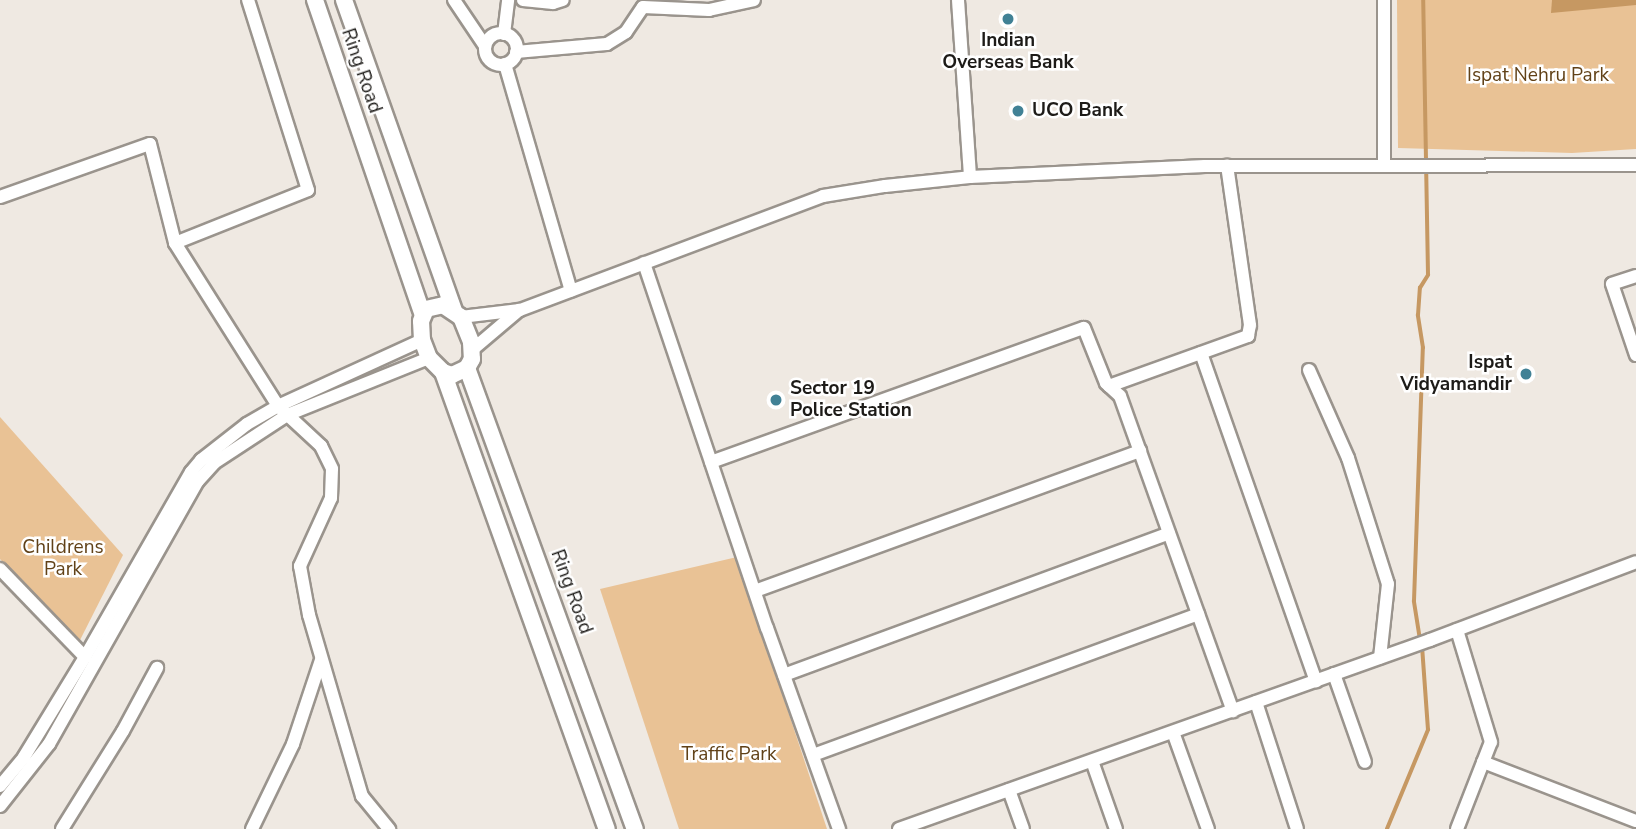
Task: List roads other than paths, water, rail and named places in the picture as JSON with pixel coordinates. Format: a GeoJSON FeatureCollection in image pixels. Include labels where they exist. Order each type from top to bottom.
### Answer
{"type":"FeatureCollection","features":[{"type":"Feature","properties":{"kind":"main road","name":"Ring Road"},"geometry":{"type":"LineString","coordinates":[[315,0],[423,315]]}},
{"type":"Feature","properties":{"kind":"main road","name":"Ring Road"},"geometry":{"type":"LineString","coordinates":[[344,0],[458,313]]}},
{"type":"Feature","properties":{"kind":"main road"},"geometry":{"type":"LineString","coordinates":[[443,372],[452,375],[467,368],[472,350],[469,330],[458,313],[443,305],[426,309],[423,315],[422,340],[429,358],[443,372],[607,829]]}},
{"type":"Feature","properties":{"kind":"main road","name":"Ring Road"},"geometry":{"type":"LineString","coordinates":[[467,368],[635,829]]}},
{"type":"Feature","properties":{"kind":"street"},"geometry":{"type":"LineString","coordinates":[[175,243],[308,190],[248,0]]}},
{"type":"Feature","properties":{"kind":"street"},"geometry":{"type":"LineString","coordinates":[[454,0],[485,46],[491,62],[506,64]]}},
{"type":"Feature","properties":{"kind":"street"},"geometry":{"type":"LineString","coordinates":[[504,34],[508,0]]}},
{"type":"Feature","properties":{"kind":"street"},"geometry":{"type":"LineString","coordinates":[[523,0],[553,3],[563,0]]}},
{"type":"Feature","properties":{"kind":"street"},"geometry":{"type":"LineString","coordinates":[[506,64],[516,52],[607,44],[626,32],[643,7],[664,4],[709,10],[754,0]]}},
{"type":"Feature","properties":{"kind":"street"},"geometry":{"type":"LineString","coordinates":[[958,0],[970,177]]}},
{"type":"Feature","properties":{"kind":"street"},"geometry":{"type":"LineString","coordinates":[[1384,0],[1384,166]]}},
{"type":"Feature","properties":{"kind":"street"},"geometry":{"type":"LineString","coordinates":[[485,46],[492,36],[504,34],[514,41],[516,52]]}},
{"type":"Feature","properties":{"kind":"street"},"geometry":{"type":"LineString","coordinates":[[506,64],[571,291]]}},
{"type":"Feature","properties":{"kind":"street"},"geometry":{"type":"LineString","coordinates":[[0,197],[150,144],[175,243],[283,410],[321,446],[332,470],[331,498],[300,566],[309,615],[362,796],[389,829]]}},
{"type":"Feature","properties":{"kind":"street"},"geometry":{"type":"LineString","coordinates":[[458,313],[520,310],[823,196],[970,177],[1227,166],[1636,165]]}},
{"type":"Feature","properties":{"kind":"street"},"geometry":{"type":"LineString","coordinates":[[1109,386],[1248,336],[1250,325],[1227,166]]}},
{"type":"Feature","properties":{"kind":"street"},"geometry":{"type":"LineString","coordinates":[[644,264],[839,829]]}},
{"type":"Feature","properties":{"kind":"street"},"geometry":{"type":"LineString","coordinates":[[1636,276],[1612,284],[1636,355]]}},
{"type":"Feature","properties":{"kind":"street"},"geometry":{"type":"LineString","coordinates":[[472,350],[520,310]]}},
{"type":"Feature","properties":{"kind":"street"},"geometry":{"type":"LineString","coordinates":[[711,462],[1084,328],[1109,386],[1120,396],[1233,710]]}},
{"type":"Feature","properties":{"kind":"street"},"geometry":{"type":"LineString","coordinates":[[0,806],[49,744],[198,481],[214,463],[283,410],[422,340]]}},
{"type":"Feature","properties":{"kind":"street"},"geometry":{"type":"LineString","coordinates":[[1201,353],[1316,681]]}},
{"type":"Feature","properties":{"kind":"street"},"geometry":{"type":"LineString","coordinates":[[0,786],[24,757],[85,657],[191,472],[247,424],[429,358]]}},
{"type":"Feature","properties":{"kind":"street"},"geometry":{"type":"LineString","coordinates":[[1309,370],[1348,458],[1388,584],[1380,658]]}},
{"type":"Feature","properties":{"kind":"street"},"geometry":{"type":"LineString","coordinates":[[755,591],[1140,451]]}},
{"type":"Feature","properties":{"kind":"street"},"geometry":{"type":"LineString","coordinates":[[784,675],[1169,533]]}},
{"type":"Feature","properties":{"kind":"street"},"geometry":{"type":"LineString","coordinates":[[899,829],[930,824],[1009,790],[1430,640],[1636,562]]}},
{"type":"Feature","properties":{"kind":"street"},"geometry":{"type":"LineString","coordinates":[[0,569],[85,657]]}},
{"type":"Feature","properties":{"kind":"street"},"geometry":{"type":"LineString","coordinates":[[813,755],[1198,614]]}},
{"type":"Feature","properties":{"kind":"street"},"geometry":{"type":"LineString","coordinates":[[1457,630],[1491,742],[1457,829]]}},
{"type":"Feature","properties":{"kind":"street"},"geometry":{"type":"LineString","coordinates":[[251,829],[293,744],[322,660]]}},
{"type":"Feature","properties":{"kind":"street"},"geometry":{"type":"LineString","coordinates":[[62,829],[123,731],[157,668]]}},
{"type":"Feature","properties":{"kind":"street"},"geometry":{"type":"LineString","coordinates":[[1334,674],[1365,762]]}},
{"type":"Feature","properties":{"kind":"street"},"geometry":{"type":"LineString","coordinates":[[1256,702],[1297,829]]}},
{"type":"Feature","properties":{"kind":"street"},"geometry":{"type":"LineString","coordinates":[[1173,732],[1208,829]]}},
{"type":"Feature","properties":{"kind":"street"},"geometry":{"type":"LineString","coordinates":[[1092,761],[1116,829]]}},
{"type":"Feature","properties":{"kind":"street"},"geometry":{"type":"LineString","coordinates":[[1483,762],[1636,821]]}},
{"type":"Feature","properties":{"kind":"street"},"geometry":{"type":"LineString","coordinates":[[1009,790],[1023,829]]}},
{"type":"Feature","properties":{"kind":"waterway"},"geometry":{"type":"LineString","coordinates":[[1420,640],[1414,601],[1423,348],[1418,315],[1420,288],[1428,275],[1423,0]]}},
{"type":"Feature","properties":{"kind":"waterway"},"geometry":{"type":"LineString","coordinates":[[1387,829],[1428,730],[1422,647]]}},
{"type":"Feature","properties":{"kind":"place","name":"Indian Overseas Bank"},"geometry":{"type":"Point","coordinates":[1008,19]}},
{"type":"Feature","properties":{"kind":"place","name":"UCO Bank"},"geometry":{"type":"Point","coordinates":[1018,111]}},
{"type":"Feature","properties":{"kind":"place","name":"Ispat Vidyamandir"},"geometry":{"type":"Point","coordinates":[1526,374]}},
{"type":"Feature","properties":{"kind":"place","name":"Sector 19 Police Station"},"geometry":{"type":"Point","coordinates":[776,400]}},
{"type":"Feature","properties":{"kind":"park label","name":"Ispat Nehru Park"},"geometry":{"type":"Point","coordinates":[1538,76]}},
{"type":"Feature","properties":{"kind":"park label","name":"Childrens Park"},"geometry":{"type":"Point","coordinates":[63,559]}},
{"type":"Feature","properties":{"kind":"park label","name":"Traffic Park"},"geometry":{"type":"Point","coordinates":[729,755]}}]}
